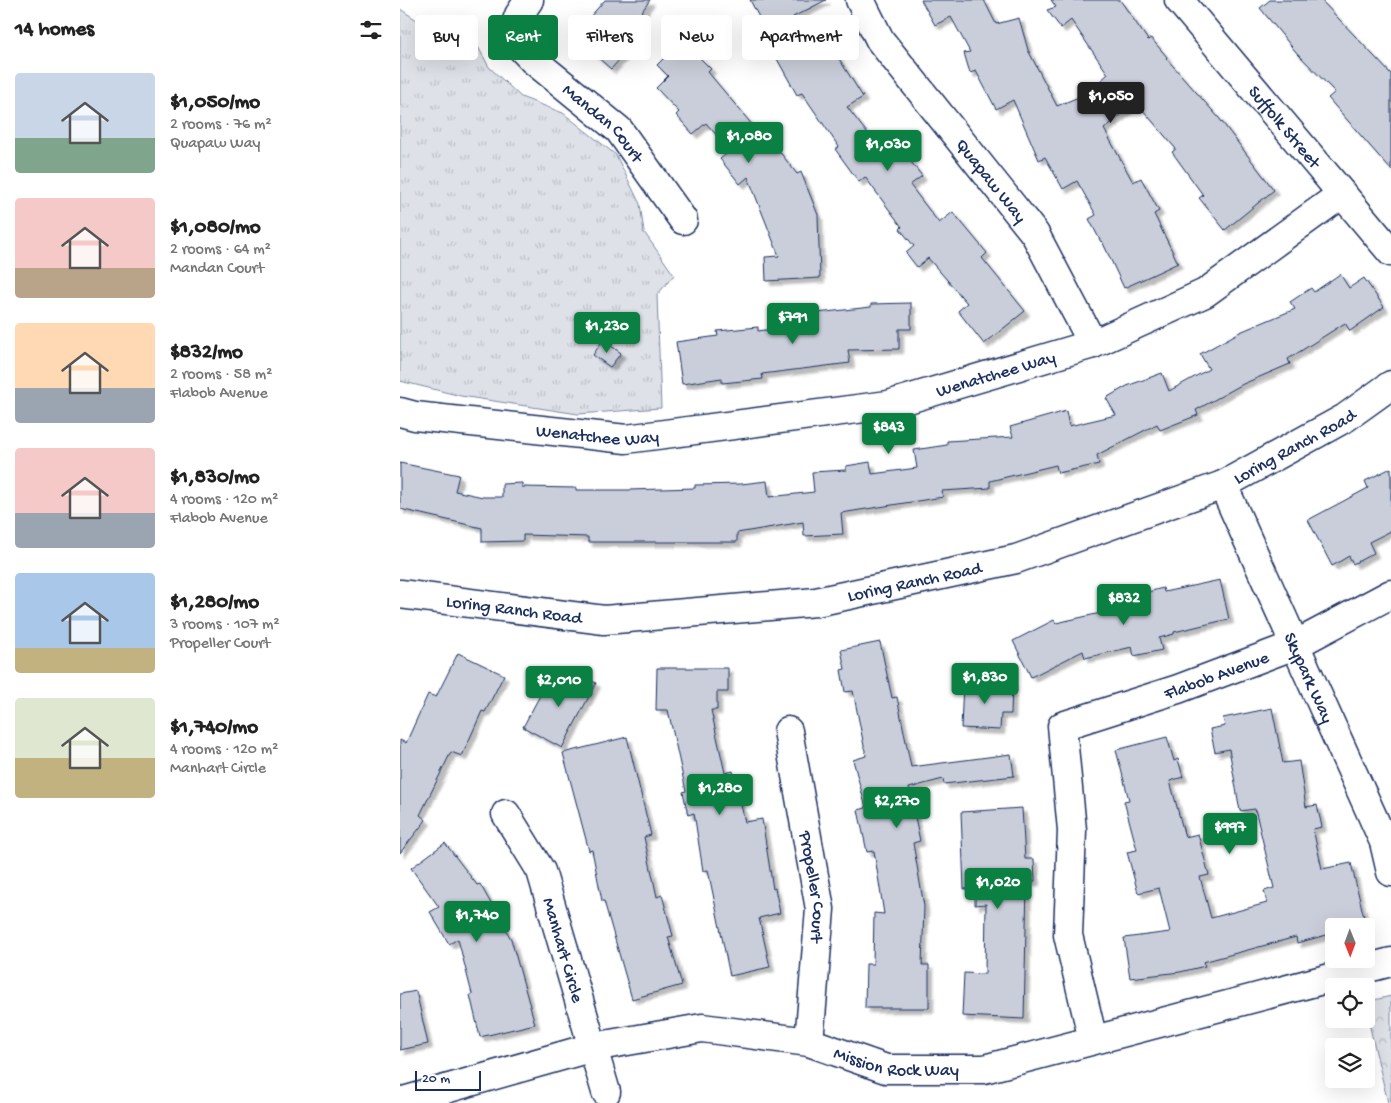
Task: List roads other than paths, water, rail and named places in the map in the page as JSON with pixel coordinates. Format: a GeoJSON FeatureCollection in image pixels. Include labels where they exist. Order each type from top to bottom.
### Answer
{"type":"FeatureCollection","features":[{"type":"Feature","properties":{"kind":"street","name":"Mandan Court"},"geometry":{"type":"LineString","coordinates":[[529,0],[520,15],[511,37],[533,60],[619,130],[683,220]]}},
{"type":"Feature","properties":{"kind":"street","name":"Quapaw Way"},"geometry":{"type":"LineString","coordinates":[[860,0],[880,40],[1035,234],[1093,344]]}},
{"type":"Feature","properties":{"kind":"street","name":"Suffolk Street"},"geometry":{"type":"LineString","coordinates":[[1179,0],[1391,252]]}},
{"type":"Feature","properties":{"kind":"street","name":"Wenatchee Way"},"geometry":{"type":"LineString","coordinates":[[400,412],[415,416],[626,439],[888,405],[1093,344],[1205,293],[1342,194]]}},
{"type":"Feature","properties":{"kind":"street","name":"Loring Ranch Road"},"geometry":{"type":"LineString","coordinates":[[400,594],[604,620],[816,602],[1016,559],[1223,486],[1345,418],[1391,385]]}},
{"type":"Feature","properties":{"kind":"street","name":"Skypark Way"},"geometry":{"type":"LineString","coordinates":[[1223,486],[1384,842],[1391,872]]}},
{"type":"Feature","properties":{"kind":"street","name":"Flabob Avenue"},"geometry":{"type":"LineString","coordinates":[[1093,1040],[1068,934],[1072,830],[1062,726],[1178,689],[1295,645],[1391,594]]}},
{"type":"Feature","properties":{"kind":"street","name":"Propeller Court"},"geometry":{"type":"LineString","coordinates":[[788,731],[820,909],[809,1042]]}},
{"type":"Feature","properties":{"kind":"street","name":"Manhart Circle"},"geometry":{"type":"LineString","coordinates":[[506,814],[540,871],[606,1092]]}},
{"type":"Feature","properties":{"kind":"street","name":"Mission Rock Way"},"geometry":{"type":"LineString","coordinates":[[400,1102],[593,1047],[702,1028],[809,1042],[886,1069],[984,1069],[1391,962]]}}]}
